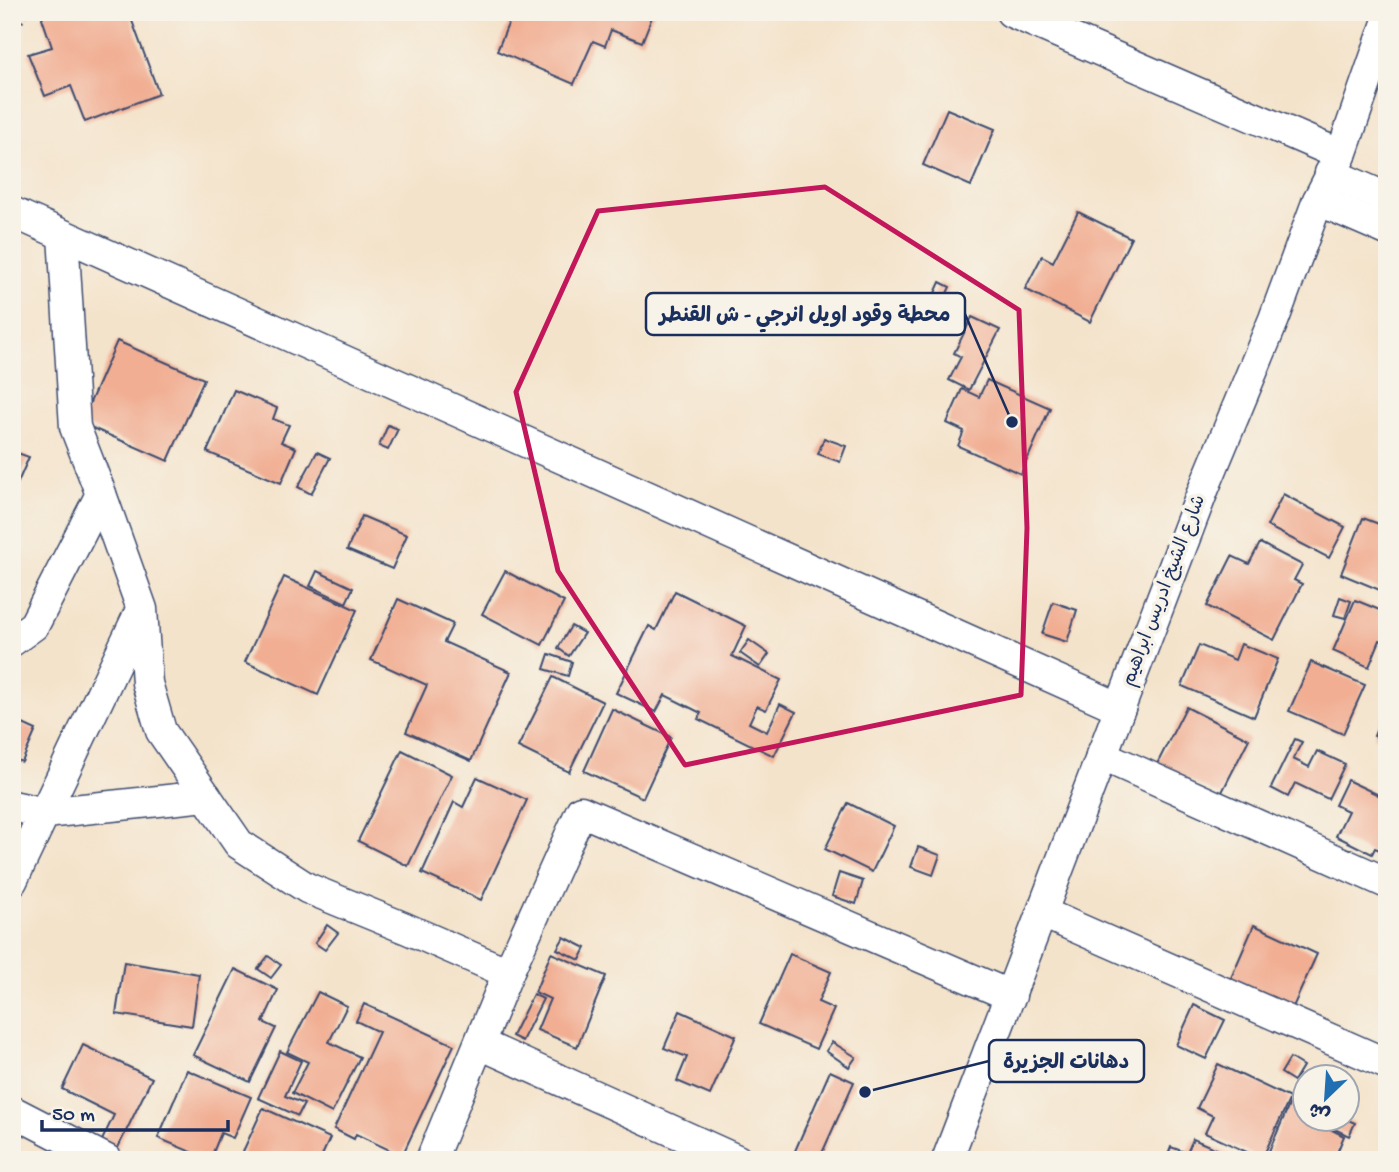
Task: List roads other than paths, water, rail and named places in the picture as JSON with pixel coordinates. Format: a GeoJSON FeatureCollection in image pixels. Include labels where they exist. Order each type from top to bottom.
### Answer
{"type":"FeatureCollection","features":[{"type":"Feature","properties":{"kind":"street"},"geometry":{"type":"LineString","coordinates":[[1011,12],[1336,164],[1387,198]]}},
{"type":"Feature","properties":{"kind":"street","name":"شارع الشيخ ادريس ابراهيم"},"geometry":{"type":"LineString","coordinates":[[947,1160],[1204,488],[1274,319],[1318,200],[1336,164],[1387,23]]}},
{"type":"Feature","properties":{"kind":"street"},"geometry":{"type":"LineString","coordinates":[[1318,200],[1387,230]]}},
{"type":"Feature","properties":{"kind":"street"},"geometry":{"type":"LineString","coordinates":[[12,212],[1120,708]]}},
{"type":"Feature","properties":{"kind":"street"},"geometry":{"type":"LineString","coordinates":[[63,235],[75,427],[142,609],[147,684],[161,731],[239,844],[307,888],[508,973]]}},
{"type":"Feature","properties":{"kind":"street"},"geometry":{"type":"LineString","coordinates":[[12,641],[34,625],[101,494]]}},
{"type":"Feature","properties":{"kind":"street"},"geometry":{"type":"LineString","coordinates":[[12,881],[142,609]]}},
{"type":"Feature","properties":{"kind":"street"},"geometry":{"type":"LineString","coordinates":[[1101,755],[1387,883]]}},
{"type":"Feature","properties":{"kind":"street"},"geometry":{"type":"LineString","coordinates":[[12,806],[45,813],[206,796]]}},
{"type":"Feature","properties":{"kind":"street"},"geometry":{"type":"LineString","coordinates":[[431,1160],[508,973],[582,811],[1011,996]]}},
{"type":"Feature","properties":{"kind":"street"},"geometry":{"type":"LineString","coordinates":[[1043,913],[1387,1064]]}},
{"type":"Feature","properties":{"kind":"street"},"geometry":{"type":"LineString","coordinates":[[480,1044],[737,1160]]}},
{"type":"Feature","properties":{"kind":"street"},"geometry":{"type":"LineString","coordinates":[[12,1111],[107,1160]]}},
{"type":"Feature","properties":{"kind":"place","name":"محطة وقود اويل انرجي - ش القنطر"},"geometry":{"type":"Point","coordinates":[1012,422]}},
{"type":"Feature","properties":{"kind":"place","name":"دهانات الجزيرة"},"geometry":{"type":"Point","coordinates":[865,1092]}}]}
